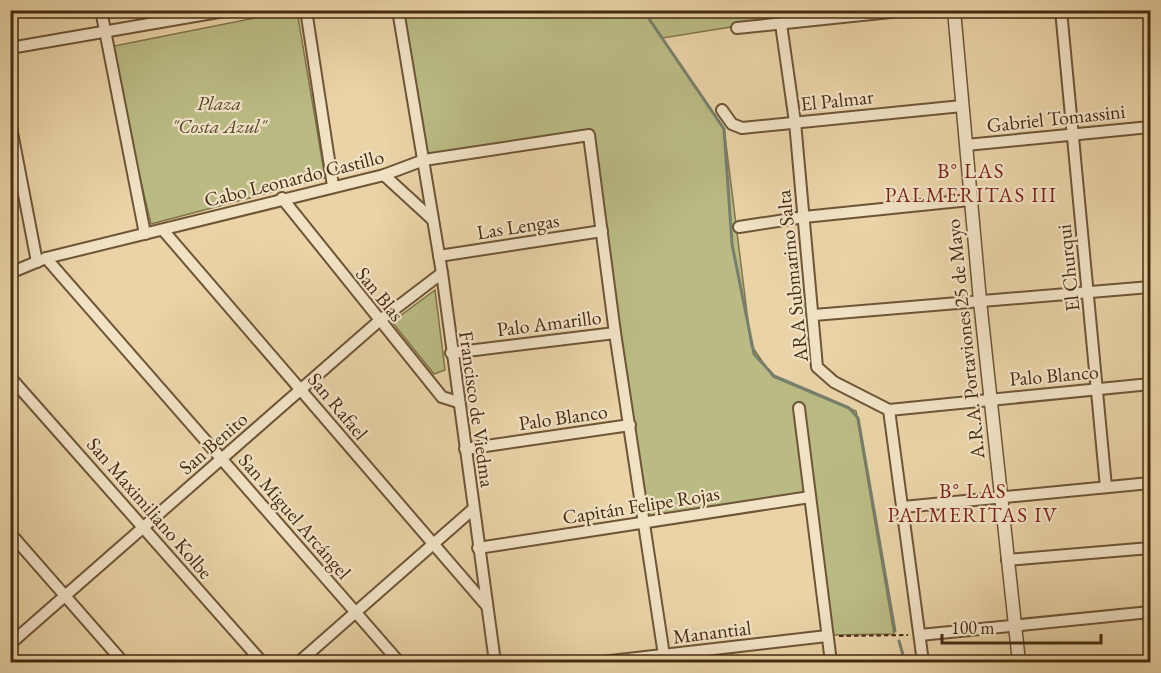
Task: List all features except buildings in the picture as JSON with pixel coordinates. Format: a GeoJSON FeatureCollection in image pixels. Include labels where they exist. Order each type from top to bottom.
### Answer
{"type":"FeatureCollection","features":[{"type":"Feature","properties":{"kind":"street"},"geometry":{"type":"LineString","coordinates":[[101,10],[145,234]]}},
{"type":"Feature","properties":{"kind":"street"},"geometry":{"type":"LineString","coordinates":[[10,48],[200,13],[230,10]]}},
{"type":"Feature","properties":{"kind":"street"},"geometry":{"type":"LineString","coordinates":[[306,10],[333,186]]}},
{"type":"Feature","properties":{"kind":"street","name":"Francisco de Viedma"},"geometry":{"type":"LineString","coordinates":[[398,10],[442,273],[472,510],[495,663]]}},
{"type":"Feature","properties":{"kind":"street"},"geometry":{"type":"LineString","coordinates":[[737,28],[910,10]]}},
{"type":"Feature","properties":{"kind":"street","name":"A.R.A. Portaviones 25 de Mayo"},"geometry":{"type":"LineString","coordinates":[[954,10],[980,302],[1019,663]]}},
{"type":"Feature","properties":{"kind":"street","name":"El Churqui"},"geometry":{"type":"LineString","coordinates":[[1061,10],[1106,487]]}},
{"type":"Feature","properties":{"kind":"street","name":"ARA Submarino Salta"},"geometry":{"type":"LineString","coordinates":[[782,24],[795,123],[817,367],[834,382],[889,410]]}},
{"type":"Feature","properties":{"kind":"street","name":"El Palmar"},"geometry":{"type":"LineString","coordinates":[[722,110],[732,124],[742,128],[962,106]]}},
{"type":"Feature","properties":{"kind":"street"},"geometry":{"type":"LineString","coordinates":[[10,122],[41,260]]}},
{"type":"Feature","properties":{"kind":"street","name":"Gabriel Tomassini"},"geometry":{"type":"LineString","coordinates":[[966,145],[1150,127]]}},
{"type":"Feature","properties":{"kind":"street","name":"Cabo Leonardo Castillo"},"geometry":{"type":"LineString","coordinates":[[10,273],[41,260],[282,198],[384,175],[424,160],[589,135],[602,231]]}},
{"type":"Feature","properties":{"kind":"street"},"geometry":{"type":"LineString","coordinates":[[384,175],[433,220]]}},
{"type":"Feature","properties":{"kind":"street","name":"San Blas"},"geometry":{"type":"LineString","coordinates":[[282,198],[442,397],[458,402]]}},
{"type":"Feature","properties":{"kind":"street"},"geometry":{"type":"LineString","coordinates":[[739,228],[804,217],[970,200]]}},
{"type":"Feature","properties":{"kind":"street","name":"San Rafael"},"geometry":{"type":"LineString","coordinates":[[163,230],[486,606]]}},
{"type":"Feature","properties":{"kind":"street"},"geometry":{"type":"LineString","coordinates":[[602,231],[664,659]]}},
{"type":"Feature","properties":{"kind":"street","name":"Las Lengas"},"geometry":{"type":"LineString","coordinates":[[439,256],[602,231]]}},
{"type":"Feature","properties":{"kind":"street","name":"San Miguel Arcángel"},"geometry":{"type":"LineString","coordinates":[[41,260],[222,460],[399,663]]}},
{"type":"Feature","properties":{"kind":"street","name":"San Benito"},"geometry":{"type":"LineString","coordinates":[[10,644],[379,321],[442,273]]}},
{"type":"Feature","properties":{"kind":"street"},"geometry":{"type":"LineString","coordinates":[[814,315],[1150,287]]}},
{"type":"Feature","properties":{"kind":"street","name":"Palo Amarillo"},"geometry":{"type":"LineString","coordinates":[[451,353],[615,333]]}},
{"type":"Feature","properties":{"kind":"street","name":"San Maximiliano Kolbe"},"geometry":{"type":"LineString","coordinates":[[10,377],[262,663]]}},
{"type":"Feature","properties":{"kind":"street","name":"Palo Blanco"},"geometry":{"type":"LineString","coordinates":[[889,410],[1150,384]]}},
{"type":"Feature","properties":{"kind":"street"},"geometry":{"type":"LineString","coordinates":[[798,408],[831,663]]}},
{"type":"Feature","properties":{"kind":"street"},"geometry":{"type":"LineString","coordinates":[[889,410],[923,663]]}},
{"type":"Feature","properties":{"kind":"street","name":"Palo Blanco"},"geometry":{"type":"LineString","coordinates":[[465,449],[630,425]]}},
{"type":"Feature","properties":{"kind":"street"},"geometry":{"type":"LineString","coordinates":[[903,507],[1150,483]]}},
{"type":"Feature","properties":{"kind":"street","name":"Capitán Felipe Rojas"},"geometry":{"type":"LineString","coordinates":[[478,548],[810,497]]}},
{"type":"Feature","properties":{"kind":"street"},"geometry":{"type":"LineString","coordinates":[[299,663],[472,510]]}},
{"type":"Feature","properties":{"kind":"street"},"geometry":{"type":"LineString","coordinates":[[10,533],[123,663]]}},
{"type":"Feature","properties":{"kind":"street"},"geometry":{"type":"LineString","coordinates":[[1007,560],[1150,548]]}},
{"type":"Feature","properties":{"kind":"street"},"geometry":{"type":"LineString","coordinates":[[920,635],[1150,612]]}},
{"type":"Feature","properties":{"kind":"street","name":"Manantial"},"geometry":{"type":"LineString","coordinates":[[602,663],[664,659],[827,636]]}},
{"type":"Feature","properties":{"kind":"path"},"geometry":{"type":"LineString","coordinates":[[827,636],[920,635]]}},
{"type":"Feature","properties":{"kind":"green space","name":"Plaza \"Costa Azul\""},"geometry":{"type":"Polygon","coordinates":[[[297,11],[325,178],[151,224],[109,47],[297,11]]]}},
{"type":"Feature","properties":{"kind":"green space"},"geometry":{"type":"Polygon","coordinates":[[[400,11],[768,11],[769,21],[662,38],[724,128],[751,345],[773,377],[856,411],[894,634],[828,635],[810,496],[647,520],[590,134],[425,159],[400,11]]]}},
{"type":"Feature","properties":{"kind":"green space"},"geometry":{"type":"Polygon","coordinates":[[[435,290],[445,370],[434,374],[392,322],[435,290]]]}},
{"type":"Feature","properties":{"kind":"waterway"},"geometry":{"type":"LineString","coordinates":[[643,10],[724,129],[732,244],[754,354],[774,376],[849,408],[858,418],[895,631]]}},
{"type":"Feature","properties":{"kind":"waterway"},"geometry":{"type":"LineString","coordinates":[[899,641],[905,662]]}},
{"type":"Feature","properties":{"kind":"district","name":"B° LAS PALMERITAS III"},"geometry":{"type":"Point","coordinates":[971,182]}},
{"type":"Feature","properties":{"kind":"district","name":"B° LAS PALMERITAS IV"},"geometry":{"type":"Point","coordinates":[973,502]}}]}
